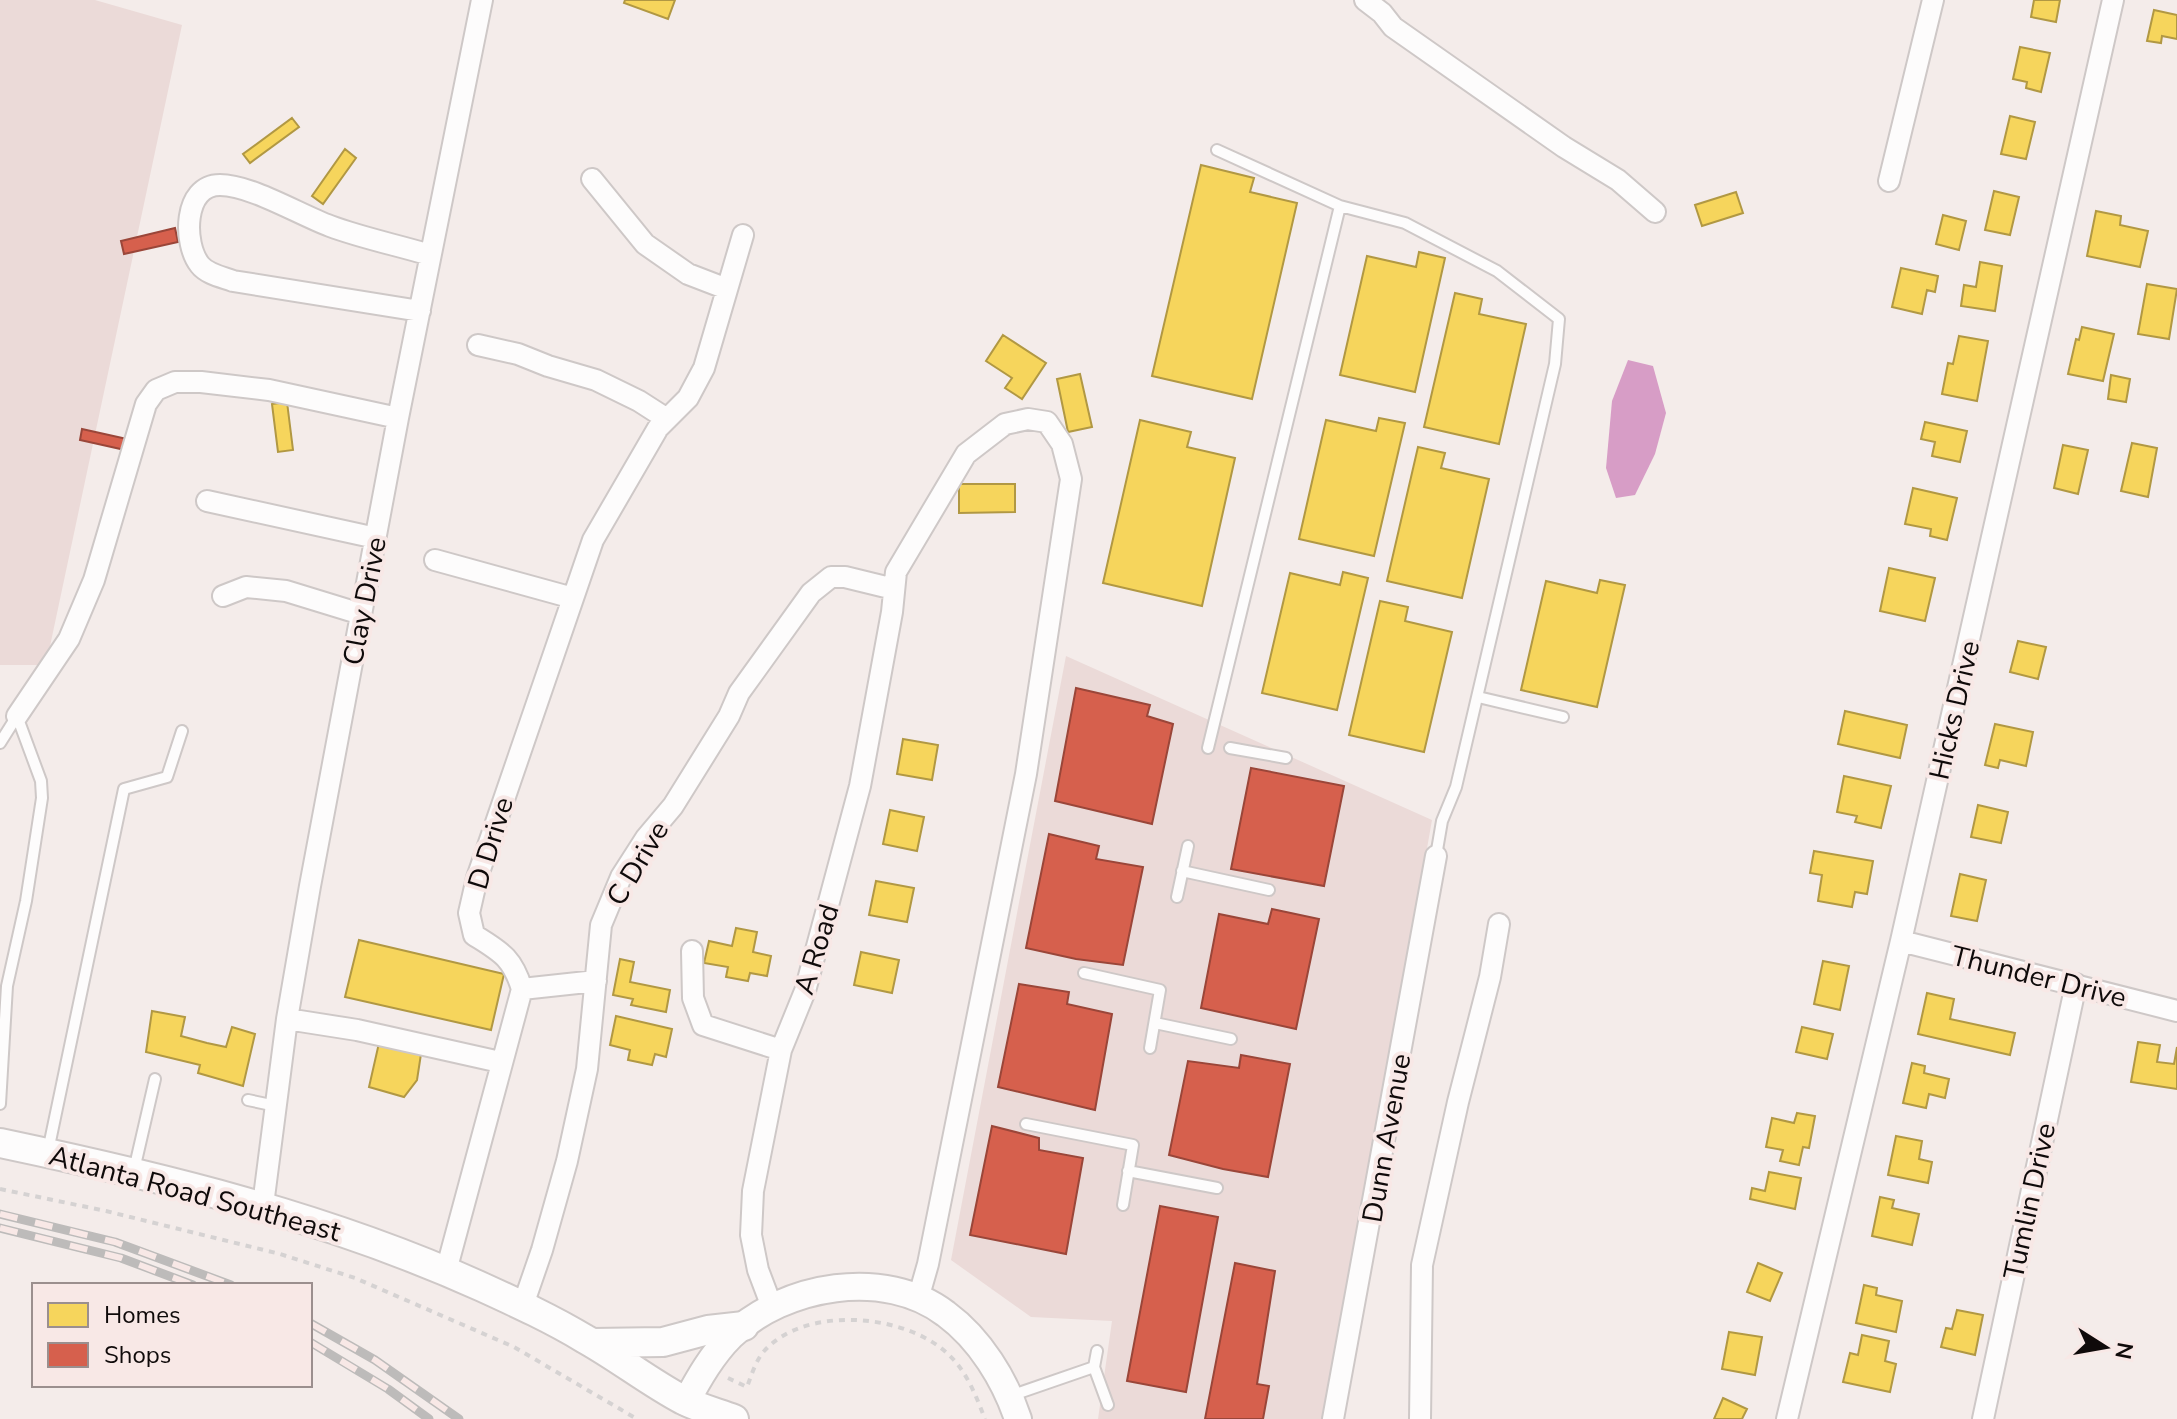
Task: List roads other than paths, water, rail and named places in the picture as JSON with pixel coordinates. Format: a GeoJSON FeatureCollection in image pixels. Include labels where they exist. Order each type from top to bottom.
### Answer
{"type":"FeatureCollection","features":[{"type":"Feature","properties":{"kind":"main road","name":"Atlanta Road Southeast"},"geometry":{"type":"LineString","coordinates":[[0,1143],[134,1172],[263,1205],[356,1236],[523,1305],[593,1343],[694,1410],[734,1419]]}},
{"type":"Feature","properties":{"kind":"main road"},"geometry":{"type":"LineString","coordinates":[[593,1343],[663,1342],[708,1330],[744,1326]]}},
{"type":"Feature","properties":{"kind":"street","name":"Clay Drive"},"geometry":{"type":"LineString","coordinates":[[263,1205],[287,1019],[310,886],[398,418],[482,0]]}},
{"type":"Feature","properties":{"kind":"street"},"geometry":{"type":"LineString","coordinates":[[1889,181],[1933,0]]}},
{"type":"Feature","properties":{"kind":"street","name":"Hicks Drive"},"geometry":{"type":"LineString","coordinates":[[1787,1419],[1901,941],[2113,0]]}},
{"type":"Feature","properties":{"kind":"street"},"geometry":{"type":"LineString","coordinates":[[1378,4],[1393,27],[1564,147],[1618,180],[1655,212]]}},
{"type":"Feature","properties":{"kind":"street"},"geometry":{"type":"LineString","coordinates":[[592,179],[645,244],[688,274],[727,289]]}},
{"type":"Feature","properties":{"kind":"street"},"geometry":{"type":"LineString","coordinates":[[420,311],[233,281],[213,274],[200,266],[189,246],[189,218],[195,201],[205,190],[220,185],[258,195],[330,226],[430,255]]}},
{"type":"Feature","properties":{"kind":"street","name":"D Drive"},"geometry":{"type":"LineString","coordinates":[[522,989],[515,967],[503,953],[474,935],[469,913],[477,878],[593,540],[658,428],[688,398],[704,368],[743,235]]}},
{"type":"Feature","properties":{"kind":"street"},"geometry":{"type":"LineString","coordinates":[[478,345],[518,354],[596,380],[667,419]]}},
{"type":"Feature","properties":{"kind":"street"},"geometry":{"type":"LineString","coordinates":[[17,716],[69,639],[89,592],[146,404],[156,390],[175,382],[201,382],[269,390],[398,418]]}},
{"type":"Feature","properties":{"kind":"street","name":"A Road"},"geometry":{"type":"LineString","coordinates":[[772,1307],[758,1270],[751,1235],[753,1191],[781,1050],[805,991],[860,786],[892,612],[896,572],[966,454],[1005,424],[1028,419],[1047,422],[1062,444],[1071,479],[1026,774],[928,1264],[918,1299]]}},
{"type":"Feature","properties":{"kind":"street"},"geometry":{"type":"LineString","coordinates":[[207,501],[376,538]]}},
{"type":"Feature","properties":{"kind":"street"},"geometry":{"type":"LineString","coordinates":[[435,560],[573,598]]}},
{"type":"Feature","properties":{"kind":"street","name":"C Drive"},"geometry":{"type":"LineString","coordinates":[[523,1305],[567,1161],[587,1069],[601,925],[621,877],[646,838],[673,806],[729,716],[739,693],[811,593],[831,577],[845,577],[894,589]]}},
{"type":"Feature","properties":{"kind":"street"},"geometry":{"type":"LineString","coordinates":[[223,596],[246,587],[286,591],[361,614]]}},
{"type":"Feature","properties":{"kind":"street","name":"Dunn Avenue"},"geometry":{"type":"LineString","coordinates":[[1333,1419],[1436,856]]}},
{"type":"Feature","properties":{"kind":"street"},"geometry":{"type":"LineString","coordinates":[[1420,1419],[1422,1265],[1458,1102],[1490,977],[1499,924]]}},
{"type":"Feature","properties":{"kind":"street","name":"Thunder Drive"},"geometry":{"type":"LineString","coordinates":[[1901,941],[2177,1011]]}},
{"type":"Feature","properties":{"kind":"street"},"geometry":{"type":"LineString","coordinates":[[692,951],[693,998],[703,1025],[781,1050]]}},
{"type":"Feature","properties":{"kind":"street"},"geometry":{"type":"LineString","coordinates":[[446,1271],[522,989],[596,981]]}},
{"type":"Feature","properties":{"kind":"street","name":"Tumlin Drive"},"geometry":{"type":"LineString","coordinates":[[1983,1419],[2076,984]]}},
{"type":"Feature","properties":{"kind":"street"},"geometry":{"type":"LineString","coordinates":[[287,1019],[357,1030],[500,1062]]}},
{"type":"Feature","properties":{"kind":"street"},"geometry":{"type":"LineString","coordinates":[[694,1410],[713,1356],[744,1326],[772,1307],[802,1295],[844,1286],[879,1288],[918,1299],[946,1313],[993,1366],[1014,1408]]}},
{"type":"Feature","properties":{"kind":"lane"},"geometry":{"type":"LineString","coordinates":[[1217,150],[1340,206],[1405,223],[1497,271],[1559,319],[1555,364],[1478,697],[1456,787],[1442,821],[1436,856]]}},
{"type":"Feature","properties":{"kind":"lane"},"geometry":{"type":"LineString","coordinates":[[1208,748],[1340,206]]}},
{"type":"Feature","properties":{"kind":"lane"},"geometry":{"type":"LineString","coordinates":[[1478,697],[1563,717]]}},
{"type":"Feature","properties":{"kind":"lane"},"geometry":{"type":"LineString","coordinates":[[0,743],[17,716]]}},
{"type":"Feature","properties":{"kind":"lane"},"geometry":{"type":"LineString","coordinates":[[0,1104],[7,986],[26,901],[42,798],[41,781],[17,716]]}},
{"type":"Feature","properties":{"kind":"lane"},"geometry":{"type":"LineString","coordinates":[[48,1153],[124,789],[167,777],[182,731]]}},
{"type":"Feature","properties":{"kind":"lane"},"geometry":{"type":"LineString","coordinates":[[1230,748],[1286,758]]}},
{"type":"Feature","properties":{"kind":"lane"},"geometry":{"type":"LineString","coordinates":[[1177,897],[1188,846]]}},
{"type":"Feature","properties":{"kind":"lane"},"geometry":{"type":"LineString","coordinates":[[1182,871],[1269,890]]}},
{"type":"Feature","properties":{"kind":"lane"},"geometry":{"type":"LineString","coordinates":[[1084,973],[1160,990],[1150,1048]]}},
{"type":"Feature","properties":{"kind":"lane"},"geometry":{"type":"LineString","coordinates":[[1155,1023],[1231,1039]]}},
{"type":"Feature","properties":{"kind":"lane"},"geometry":{"type":"LineString","coordinates":[[134,1172],[155,1079]]}},
{"type":"Feature","properties":{"kind":"lane"},"geometry":{"type":"LineString","coordinates":[[248,1100],[276,1106]]}},
{"type":"Feature","properties":{"kind":"lane"},"geometry":{"type":"LineString","coordinates":[[1026,1124],[1133,1145],[1123,1205]]}},
{"type":"Feature","properties":{"kind":"lane"},"geometry":{"type":"LineString","coordinates":[[1128,1171],[1217,1188]]}},
{"type":"Feature","properties":{"kind":"lane"},"geometry":{"type":"LineString","coordinates":[[1097,1351],[1094,1367],[1108,1405]]}},
{"type":"Feature","properties":{"kind":"lane"},"geometry":{"type":"LineString","coordinates":[[1014,1408],[1094,1367]]}},
{"type":"Feature","properties":{"kind":"railway"},"geometry":{"type":"LineString","coordinates":[[0,1214],[115,1242],[226,1283]]}},
{"type":"Feature","properties":{"kind":"railway"},"geometry":{"type":"LineString","coordinates":[[0,1228],[121,1258],[188,1283]]}},
{"type":"Feature","properties":{"kind":"railway"},"geometry":{"type":"LineString","coordinates":[[312,1324],[375,1360],[459,1419]]}},
{"type":"Feature","properties":{"kind":"railway"},"geometry":{"type":"LineString","coordinates":[[312,1343],[388,1389],[429,1419]]}}]}
